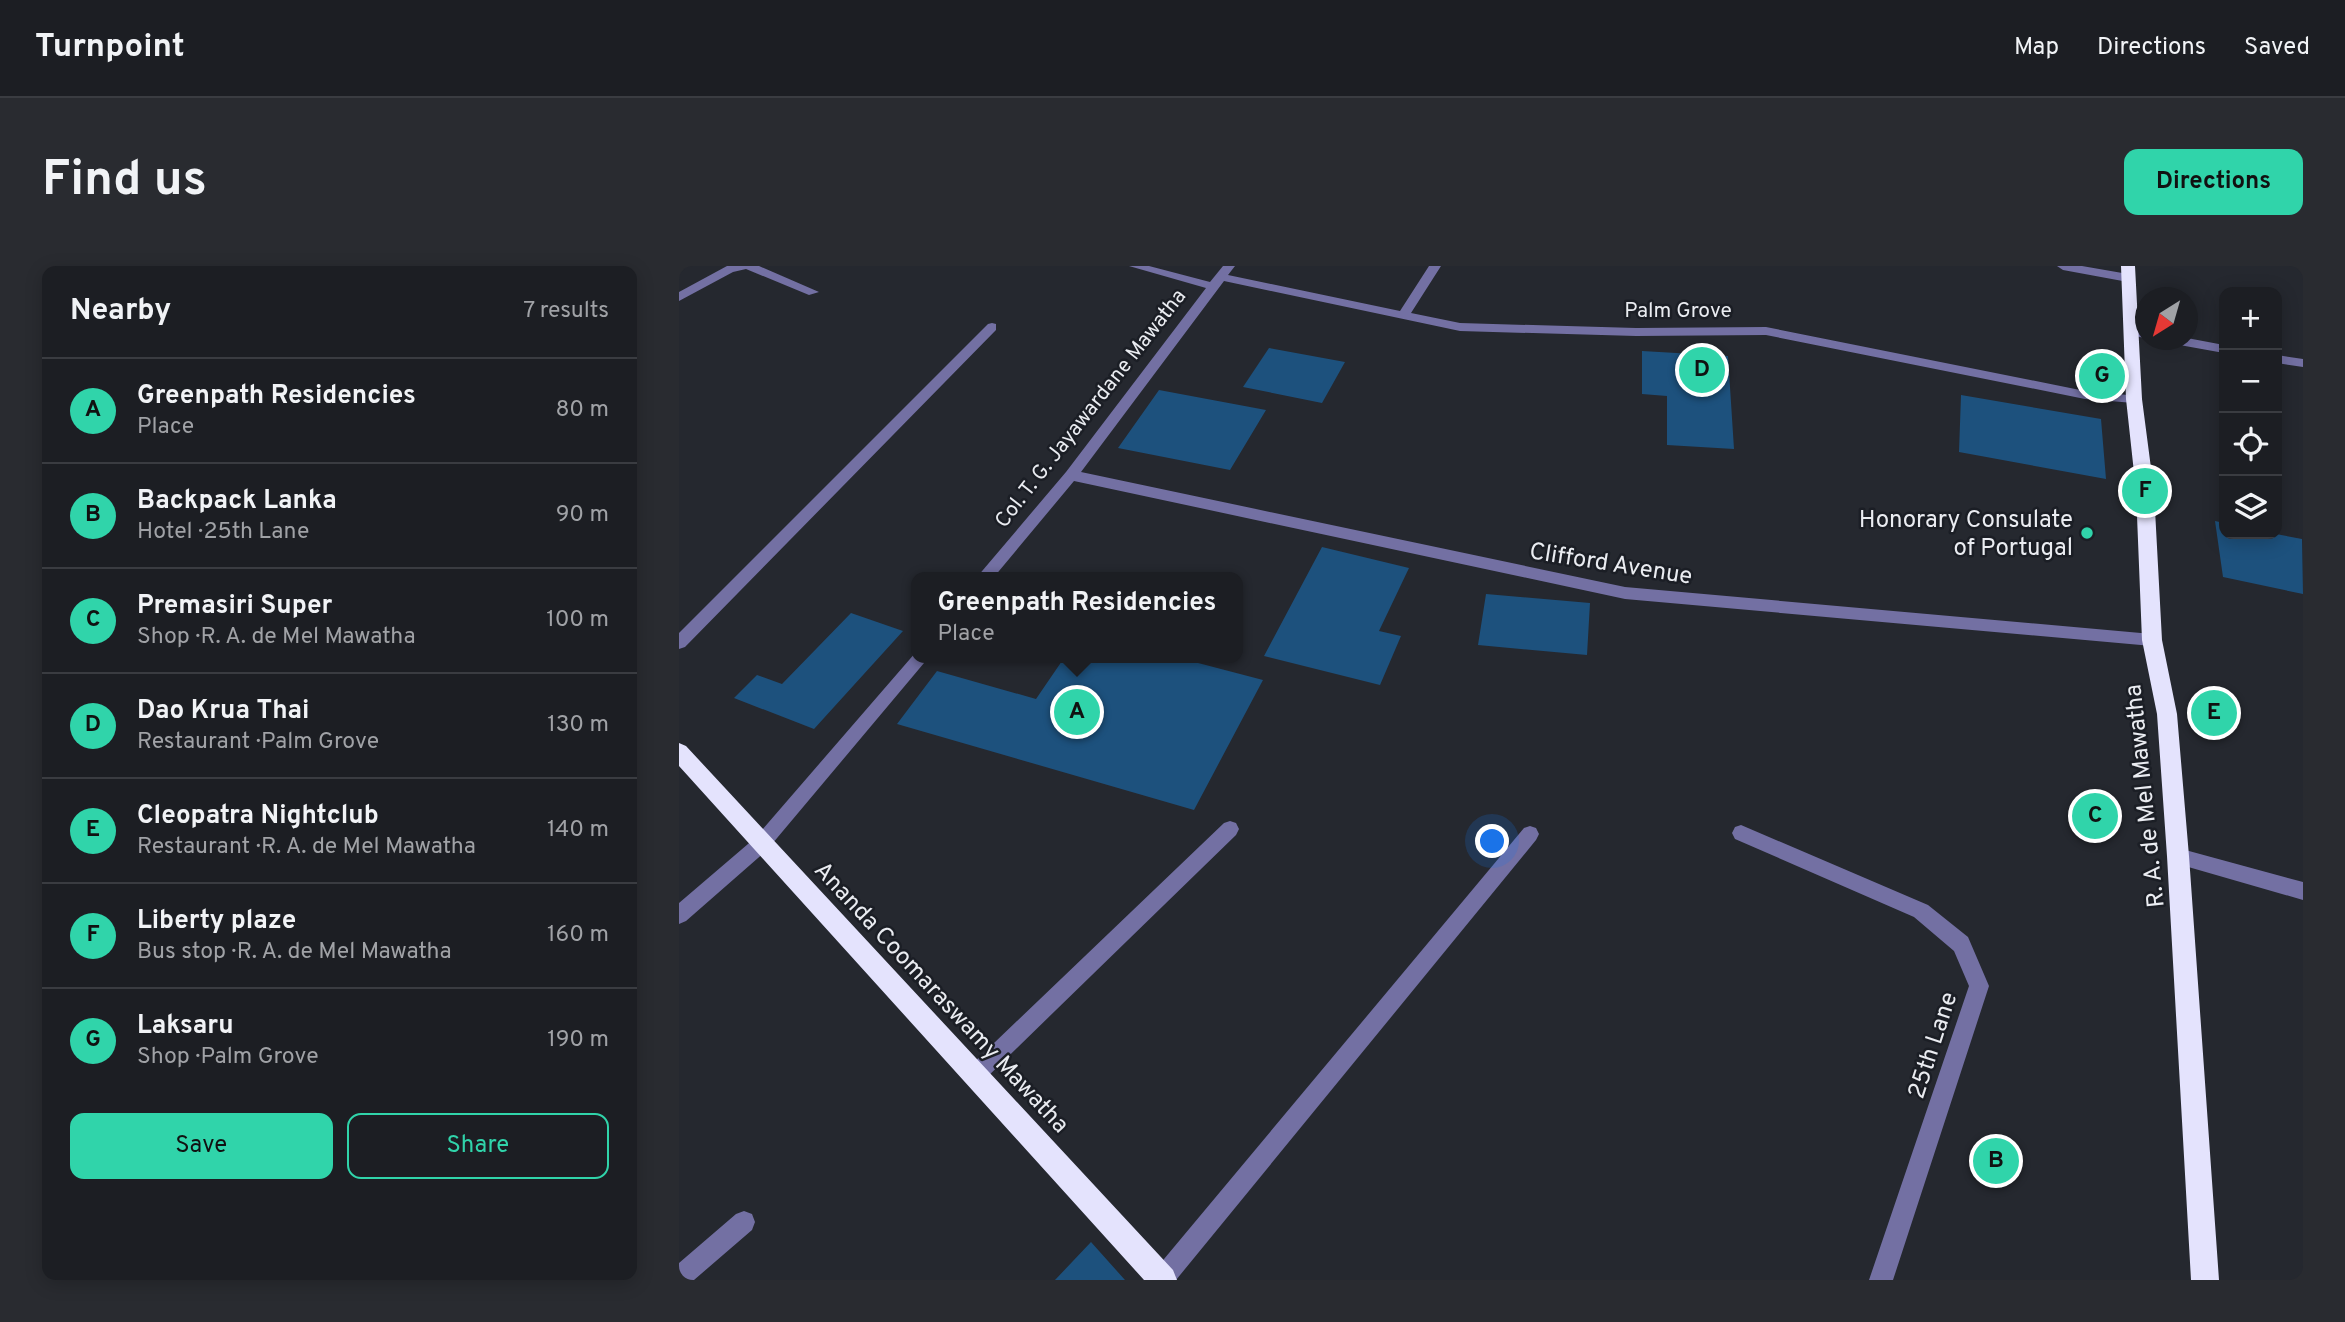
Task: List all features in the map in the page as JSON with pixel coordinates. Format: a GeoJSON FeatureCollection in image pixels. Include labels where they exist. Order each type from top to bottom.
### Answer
{"type":"FeatureCollection","features":[{"type":"Feature","properties":{"kind":"highway","name":"R. A. de Mel Mawatha"},"geometry":{"type":"LineString","coordinates":[[2128,272],[2135,311]]}},
{"type":"Feature","properties":{"kind":"highway","name":"R. A. de Mel Mawatha"},"geometry":{"type":"LineString","coordinates":[[2138,350],[2134,399],[2145,491],[2152,640],[2167,714],[2205,1280]]}},
{"type":"Feature","properties":{"kind":"highway","name":"Ananda Coomaraswamy Mawatha"},"geometry":{"type":"LineString","coordinates":[[679,752],[1162,1279]]}},
{"type":"Feature","properties":{"kind":"street"},"geometry":{"type":"LineString","coordinates":[[679,297],[726,267],[747,266],[813,292]]}},
{"type":"Feature","properties":{"kind":"street","name":"Palm Grove"},"geometry":{"type":"LineString","coordinates":[[1135,266],[1221,277],[1460,327],[1766,331],[2085,394],[2134,399]]}},
{"type":"Feature","properties":{"kind":"street"},"geometry":{"type":"LineString","coordinates":[[1403,315],[1435,266]]}},
{"type":"Feature","properties":{"kind":"street"},"geometry":{"type":"LineString","coordinates":[[2063,266],[2128,272]]}},
{"type":"Feature","properties":{"kind":"street","name":"Col. T. G. Jayawardane Mawatha"},"geometry":{"type":"LineString","coordinates":[[989,572],[1071,475],[1221,277]]}},
{"type":"Feature","properties":{"kind":"street"},"geometry":{"type":"LineString","coordinates":[[679,643],[992,327]]}},
{"type":"Feature","properties":{"kind":"street"},"geometry":{"type":"LineString","coordinates":[[2198,344],[2219,348]]}},
{"type":"Feature","properties":{"kind":"street"},"geometry":{"type":"LineString","coordinates":[[2282,360],[2303,363]]}},
{"type":"Feature","properties":{"kind":"street","name":"Clifford Avenue"},"geometry":{"type":"LineString","coordinates":[[1071,475],[1625,593],[2152,640]]}},
{"type":"Feature","properties":{"kind":"street"},"geometry":{"type":"LineString","coordinates":[[679,915],[761,844],[914,663]]}},
{"type":"Feature","properties":{"kind":"street"},"geometry":{"type":"LineString","coordinates":[[976,1074],[1230,829]]}},
{"type":"Feature","properties":{"kind":"street","name":"25th Lane"},"geometry":{"type":"LineString","coordinates":[[1741,833],[1921,911],[1961,944],[1979,986],[1881,1280]]}},
{"type":"Feature","properties":{"kind":"street"},"geometry":{"type":"LineString","coordinates":[[1162,1279],[1530,834]]}},
{"type":"Feature","properties":{"kind":"street"},"geometry":{"type":"LineString","coordinates":[[2178,856],[2303,891]]}},
{"type":"Feature","properties":{"kind":"street"},"geometry":{"type":"LineString","coordinates":[[679,1278],[744,1222]]}},
{"type":"Feature","properties":{"kind":"building"},"geometry":{"type":"Polygon","coordinates":[[[1269,348],[1345,362],[1322,403],[1243,387],[1269,348]]]}},
{"type":"Feature","properties":{"kind":"building"},"geometry":{"type":"Polygon","coordinates":[[[1642,351],[1728,356],[1734,449],[1667,445],[1667,396],[1642,394],[1642,351]]]}},
{"type":"Feature","properties":{"kind":"building"},"geometry":{"type":"Polygon","coordinates":[[[1159,390],[1266,410],[1230,470],[1118,448],[1159,390]]]}},
{"type":"Feature","properties":{"kind":"building"},"geometry":{"type":"Polygon","coordinates":[[[1961,395],[2101,419],[2106,479],[1959,452],[1961,395]]]}},
{"type":"Feature","properties":{"kind":"building"},"geometry":{"type":"Polygon","coordinates":[[[2215,521],[2219,522],[2219,539],[2282,539],[2282,535],[2302,539],[2303,594],[2223,577],[2215,521]]]}},
{"type":"Feature","properties":{"kind":"building"},"geometry":{"type":"Polygon","coordinates":[[[1322,547],[1409,568],[1379,631],[1401,636],[1380,685],[1264,656],[1322,547]]]}},
{"type":"Feature","properties":{"kind":"building"},"geometry":{"type":"Polygon","coordinates":[[[1486,594],[1590,603],[1587,655],[1478,645],[1486,594]]]}},
{"type":"Feature","properties":{"kind":"building"},"geometry":{"type":"Polygon","coordinates":[[[851,613],[903,631],[814,729],[734,698],[757,675],[782,684],[851,613]]]}},
{"type":"Feature","properties":{"kind":"building"},"geometry":{"type":"Polygon","coordinates":[[[1061,663],[1198,663],[1263,680],[1194,810],[897,724],[937,671],[1036,699],[1061,663]]]}},
{"type":"Feature","properties":{"kind":"building"},"geometry":{"type":"Polygon","coordinates":[[[1091,1242],[1125,1280],[1055,1280],[1091,1242]]]}},
{"type":"Feature","properties":{"kind":"place","name":"Dao Krua Thai"},"geometry":{"type":"Point","coordinates":[1702,370]}},
{"type":"Feature","properties":{"kind":"place","name":"Laksaru"},"geometry":{"type":"Point","coordinates":[2102,376]}},
{"type":"Feature","properties":{"kind":"place","name":"Liberty plaze"},"geometry":{"type":"Point","coordinates":[2145,491]}},
{"type":"Feature","properties":{"kind":"place","name":"Honorary Consulate of Portugal"},"geometry":{"type":"Point","coordinates":[2087,533]}},
{"type":"Feature","properties":{"kind":"place","name":"Greenpath Residencies"},"geometry":{"type":"Point","coordinates":[1077,712]}},
{"type":"Feature","properties":{"kind":"place","name":"Cleopatra Nightclub"},"geometry":{"type":"Point","coordinates":[2214,713]}},
{"type":"Feature","properties":{"kind":"place","name":"Premasiri Super"},"geometry":{"type":"Point","coordinates":[2095,816]}},
{"type":"Feature","properties":{"kind":"place","name":"Backpack Lanka"},"geometry":{"type":"Point","coordinates":[1996,1161]}}]}
